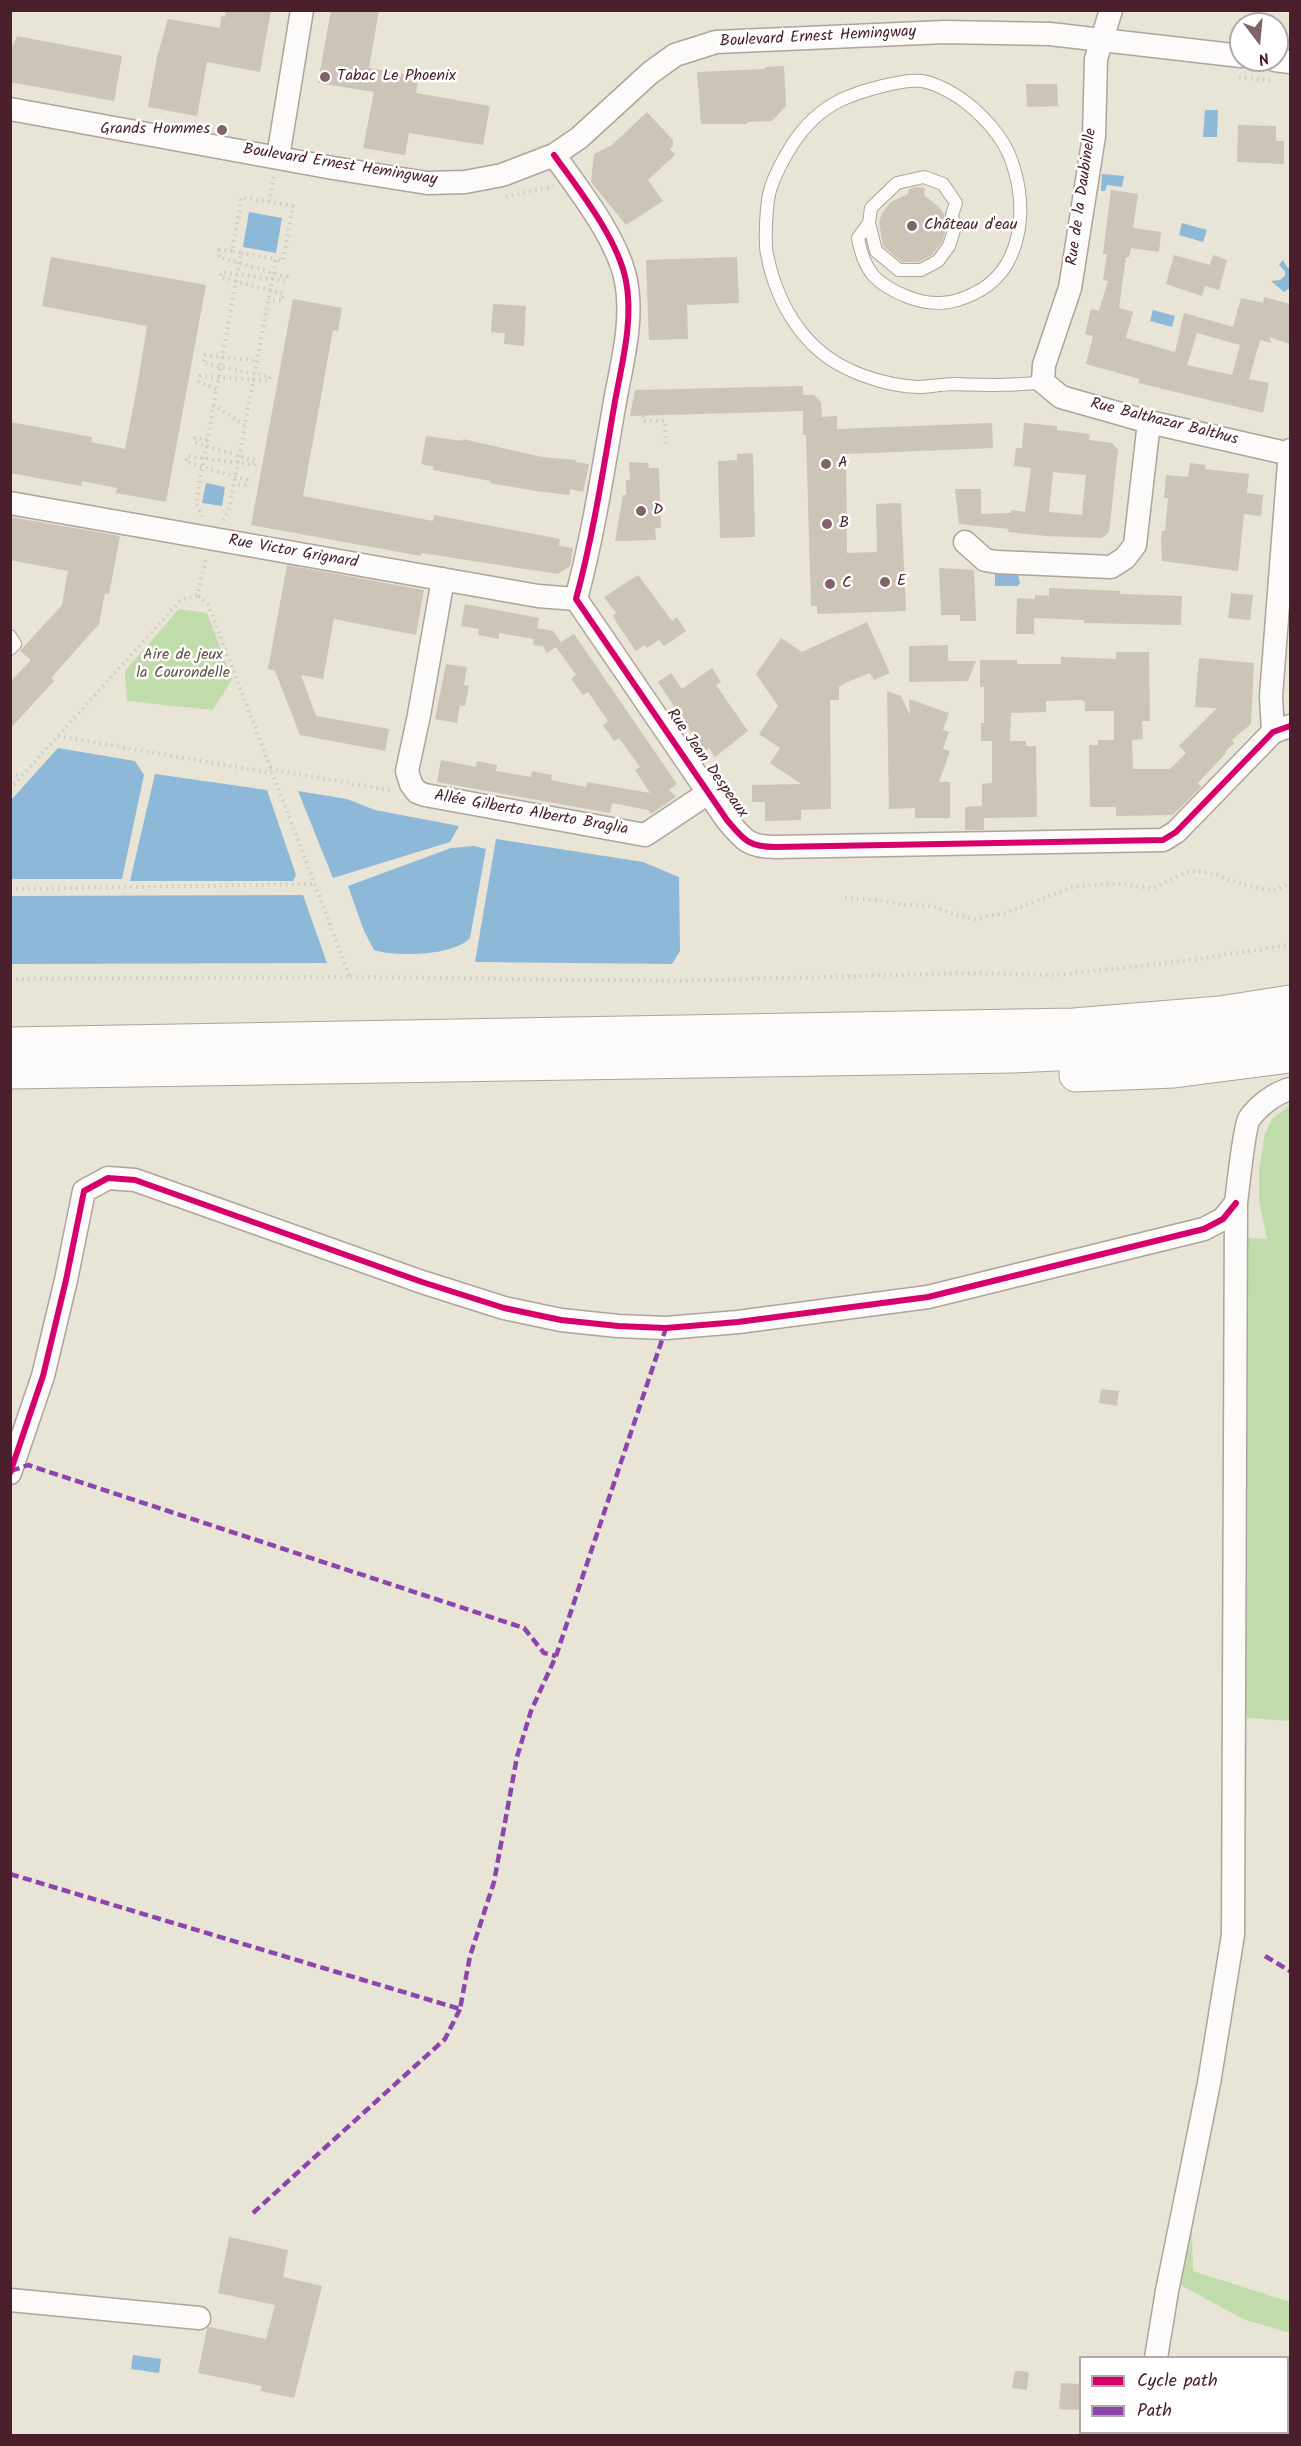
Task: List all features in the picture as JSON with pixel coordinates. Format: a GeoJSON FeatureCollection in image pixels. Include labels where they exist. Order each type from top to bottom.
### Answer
{"type":"FeatureCollection","features":[{"type":"Feature","properties":{"kind":"highway"},"geometry":{"type":"LineString","coordinates":[[10,1044],[1063,1026],[1220,1013],[1290,1002]]}},
{"type":"Feature","properties":{"kind":"highway"},"geometry":{"type":"LineString","coordinates":[[10,1072],[1065,1054],[1179,1046],[1290,1032]]}},
{"type":"Feature","properties":{"kind":"highway"},"geometry":{"type":"LineString","coordinates":[[733,1060],[809,1073],[1040,1076],[1174,1071],[1290,1056]]}},
{"type":"Feature","properties":{"kind":"street"},"geometry":{"type":"LineString","coordinates":[[278,157],[302,10]]}},
{"type":"Feature","properties":{"kind":"street","name":"Rue de la Daubinelle"},"geometry":{"type":"LineString","coordinates":[[1043,382],[1044,365],[1070,288],[1094,136],[1096,59],[1111,10]]}},
{"type":"Feature","properties":{"kind":"street","name":"Boulevard Ernest Hemingway"},"geometry":{"type":"LineString","coordinates":[[10,109],[427,183],[465,182],[502,175],[554,155],[579,138],[650,73],[675,55],[716,42],[945,32],[1050,33],[1229,55]]}},
{"type":"Feature","properties":{"kind":"street"},"geometry":{"type":"LineString","coordinates":[[554,155],[612,242],[626,280],[629,314],[586,562],[576,599]]}},
{"type":"Feature","properties":{"kind":"street","name":"Rue Balthazar Balthus"},"geometry":{"type":"LineString","coordinates":[[1043,382],[1061,397],[1149,422],[1290,452]]}},
{"type":"Feature","properties":{"kind":"street"},"geometry":{"type":"LineString","coordinates":[[965,542],[985,560],[997,562],[1110,567],[1125,558],[1135,545],[1149,422]]}},
{"type":"Feature","properties":{"kind":"street"},"geometry":{"type":"LineString","coordinates":[[1282,729],[1272,696],[1290,452]]}},
{"type":"Feature","properties":{"kind":"street","name":"Rue Victor Grignard"},"geometry":{"type":"LineString","coordinates":[[10,503],[538,596],[576,599]]}},
{"type":"Feature","properties":{"kind":"street"},"geometry":{"type":"LineString","coordinates":[[411,784],[406,771],[419,715],[443,579]]}},
{"type":"Feature","properties":{"kind":"street","name":"Rue Jean Despeaux"},"geometry":{"type":"LineString","coordinates":[[576,599],[708,793],[743,840],[759,847],[1162,840],[1176,832],[1282,729]]}},
{"type":"Feature","properties":{"kind":"street","name":"Allée Gilberto Alberto Braglia"},"geometry":{"type":"LineString","coordinates":[[411,784],[417,792],[425,795],[645,835],[708,793]]}},
{"type":"Feature","properties":{"kind":"street"},"geometry":{"type":"LineString","coordinates":[[1156,2356],[1167,2291],[1209,2083],[1233,1935],[1236,1203],[1248,1120],[1264,1103],[1282,1091],[1290,1089]]}},
{"type":"Feature","properties":{"kind":"street"},"geometry":{"type":"LineString","coordinates":[[10,1473],[43,1376],[84,1191],[108,1178],[135,1180],[422,1282],[504,1308],[561,1320],[666,1328],[738,1322],[928,1297],[1204,1229],[1223,1219],[1236,1203]]}},
{"type":"Feature","properties":{"kind":"street"},"geometry":{"type":"LineString","coordinates":[[10,2300],[199,2318]]}},
{"type":"Feature","properties":{"kind":"lane"},"geometry":{"type":"LineString","coordinates":[[869,223],[876,251],[899,270],[921,270],[939,261],[950,246],[954,230],[952,215],[956,203],[943,184],[924,177],[897,183],[871,208],[869,223],[858,238],[861,257],[872,275],[889,290],[920,302],[939,304],[963,299],[985,288],[1000,274],[1012,253],[1020,229],[1019,192],[1012,160],[994,132],[975,109],[949,90],[922,81],[858,92],[826,107],[803,129],[784,157],[770,188],[766,252],[779,297],[792,321],[815,346],[846,369],[886,382],[918,387],[944,384],[1018,385],[1043,382]]}},
{"type":"Feature","properties":{"kind":"lane"},"geometry":{"type":"LineString","coordinates":[[10,636],[15,644],[10,649]]}},
{"type":"Feature","properties":{"kind":"path"},"geometry":{"type":"LineString","coordinates":[[232,251],[242,197],[293,207],[284,261],[219,250],[219,256],[273,276]]}},
{"type":"Feature","properties":{"kind":"path"},"geometry":{"type":"LineString","coordinates":[[211,539],[196,503],[242,253]]}},
{"type":"Feature","properties":{"kind":"path"},"geometry":{"type":"LineString","coordinates":[[196,596],[211,539],[229,510],[276,260]]}},
{"type":"Feature","properties":{"kind":"path"},"geometry":{"type":"LineString","coordinates":[[268,300],[282,302],[284,294],[220,277],[222,272],[237,275],[273,276]]}},
{"type":"Feature","properties":{"kind":"path"},"geometry":{"type":"LineString","coordinates":[[216,388],[199,382],[200,376],[269,381],[270,377],[203,363],[205,355],[257,361]]}},
{"type":"Feature","properties":{"kind":"path"},"geometry":{"type":"LineString","coordinates":[[616,392],[636,395],[633,414],[643,414],[643,421],[665,421],[666,445]]}},
{"type":"Feature","properties":{"kind":"path"},"geometry":{"type":"LineString","coordinates":[[213,405],[245,425]]}},
{"type":"Feature","properties":{"kind":"path"},"geometry":{"type":"LineString","coordinates":[[206,443],[256,462],[254,465],[187,456],[186,462],[247,480],[246,485],[234,484]]}},
{"type":"Feature","properties":{"kind":"path"},"geometry":{"type":"LineString","coordinates":[[10,789],[181,600],[196,596],[208,604],[350,976]]}},
{"type":"Feature","properties":{"kind":"path"},"geometry":{"type":"LineString","coordinates":[[58,736],[388,790],[411,784]]}},
{"type":"Feature","properties":{"kind":"path"},"geometry":{"type":"LineString","coordinates":[[10,775],[22,775]]}},
{"type":"Feature","properties":{"kind":"path"},"geometry":{"type":"LineString","coordinates":[[845,898],[932,906],[975,919],[1005,913],[1075,886],[1119,884],[1153,888],[1182,874],[1195,872],[1217,875],[1240,884],[1273,891],[1290,883]]}},
{"type":"Feature","properties":{"kind":"path"},"geometry":{"type":"LineString","coordinates":[[10,890],[314,884]]}},
{"type":"Feature","properties":{"kind":"path"},"geometry":{"type":"LineString","coordinates":[[10,979],[350,976],[678,981],[968,973],[1055,975],[1176,962],[1290,945]]}},
{"type":"Feature","properties":{"kind":"green space","name":"Aire de jeux la Courondelle"},"geometry":{"type":"Polygon","coordinates":[[[179,609],[207,613],[232,679],[213,710],[127,701],[125,671],[179,609]]]}},
{"type":"Feature","properties":{"kind":"green space"},"geometry":{"type":"Polygon","coordinates":[[[1290,1105],[1290,1721],[1247,1718],[1240,1674],[1247,1238],[1267,1239],[1259,1202],[1259,1169],[1265,1134],[1272,1119],[1290,1105]]]}},
{"type":"Feature","properties":{"kind":"green space"},"geometry":{"type":"Polygon","coordinates":[[[1185,2228],[1192,2232],[1193,2271],[1290,2302],[1290,2333],[1243,2319],[1175,2282],[1185,2228]]]}},
{"type":"Feature","properties":{"kind":"water"},"geometry":{"type":"Polygon","coordinates":[[[1205,110],[1218,110],[1217,137],[1203,137],[1205,110]]]}},
{"type":"Feature","properties":{"kind":"water"},"geometry":{"type":"Polygon","coordinates":[[[1102,174],[1124,176],[1122,187],[1107,185],[1105,191],[1101,191],[1102,174]]]}},
{"type":"Feature","properties":{"kind":"water"},"geometry":{"type":"Polygon","coordinates":[[[249,212],[282,218],[276,253],[243,247],[249,212]]]}},
{"type":"Feature","properties":{"kind":"water"},"geometry":{"type":"Polygon","coordinates":[[[1182,223],[1207,230],[1203,242],[1179,235],[1182,223]]]}},
{"type":"Feature","properties":{"kind":"water"},"geometry":{"type":"Polygon","coordinates":[[[1283,260],[1290,269],[1290,288],[1284,292],[1271,281],[1280,280],[1285,276],[1285,271],[1279,265],[1283,260]]]}},
{"type":"Feature","properties":{"kind":"water"},"geometry":{"type":"Polygon","coordinates":[[[1153,310],[1175,316],[1172,327],[1150,321],[1153,310]]]}},
{"type":"Feature","properties":{"kind":"water"},"geometry":{"type":"Polygon","coordinates":[[[206,483],[225,487],[222,506],[202,503],[206,483]]]}},
{"type":"Feature","properties":{"kind":"water"},"geometry":{"type":"Polygon","coordinates":[[[995,574],[1018,575],[1020,583],[1018,586],[995,586],[995,574]]]}},
{"type":"Feature","properties":{"kind":"water"},"geometry":{"type":"Polygon","coordinates":[[[58,748],[135,761],[144,775],[122,879],[11,879],[11,800],[58,748]]]}},
{"type":"Feature","properties":{"kind":"water"},"geometry":{"type":"Polygon","coordinates":[[[155,774],[267,790],[296,875],[293,881],[130,881],[155,774]]]}},
{"type":"Feature","properties":{"kind":"water"},"geometry":{"type":"Polygon","coordinates":[[[298,791],[347,799],[375,810],[459,826],[450,842],[333,878],[298,791]]]}},
{"type":"Feature","properties":{"kind":"water"},"geometry":{"type":"Polygon","coordinates":[[[496,839],[643,862],[679,877],[680,951],[672,964],[475,962],[496,839]]]}},
{"type":"Feature","properties":{"kind":"water"},"geometry":{"type":"Polygon","coordinates":[[[474,846],[486,849],[470,938],[462,944],[438,952],[396,954],[374,950],[364,931],[348,886],[451,848],[474,846]]]}},
{"type":"Feature","properties":{"kind":"water"},"geometry":{"type":"Polygon","coordinates":[[[303,895],[327,963],[11,964],[11,896],[303,895]]]}},
{"type":"Feature","properties":{"kind":"water"},"geometry":{"type":"Polygon","coordinates":[[[133,2355],[161,2359],[159,2373],[131,2369],[133,2355]]]}},
{"type":"Feature","properties":{"kind":"building"},"geometry":{"type":"Polygon","coordinates":[[[226,10],[271,10],[260,72],[207,62],[197,116],[148,107],[157,57],[168,19],[220,28],[221,16],[225,17],[226,10]]]}},
{"type":"Feature","properties":{"kind":"building"},"geometry":{"type":"Polygon","coordinates":[[[331,10],[379,10],[369,68],[410,75],[410,80],[418,81],[416,93],[490,106],[483,145],[409,133],[405,155],[363,148],[374,92],[318,83],[331,10]]]}},
{"type":"Feature","properties":{"kind":"building"},"geometry":{"type":"Polygon","coordinates":[[[17,36],[122,56],[114,101],[10,82],[10,51],[17,36]]]}},
{"type":"Feature","properties":{"kind":"building"},"geometry":{"type":"Polygon","coordinates":[[[784,66],[786,106],[772,121],[747,122],[747,124],[701,124],[697,72],[784,66]]]}},
{"type":"Feature","properties":{"kind":"building"},"geometry":{"type":"Polygon","coordinates":[[[1026,84],[1057,84],[1058,106],[1027,107],[1026,84]]]}},
{"type":"Feature","properties":{"kind":"building"},"geometry":{"type":"Polygon","coordinates":[[[647,112],[673,140],[673,146],[670,149],[675,155],[648,180],[663,201],[626,225],[591,182],[594,154],[612,145],[647,112]]]}},
{"type":"Feature","properties":{"kind":"building"},"geometry":{"type":"Polygon","coordinates":[[[1238,125],[1276,126],[1276,141],[1284,141],[1284,164],[1237,162],[1238,125]]]}},
{"type":"Feature","properties":{"kind":"building","name":"Château d'eau"},"geometry":{"type":"Polygon","coordinates":[[[925,188],[924,195],[940,208],[944,215],[946,229],[942,242],[932,255],[919,262],[902,262],[883,246],[879,222],[882,213],[891,202],[908,194],[909,189],[925,188]]]}},
{"type":"Feature","properties":{"kind":"building"},"geometry":{"type":"Polygon","coordinates":[[[1111,190],[1138,194],[1133,228],[1161,232],[1159,252],[1131,248],[1129,257],[1126,257],[1119,308],[1133,312],[1126,338],[1175,352],[1184,313],[1233,327],[1241,298],[1263,303],[1264,297],[1290,304],[1290,344],[1269,337],[1272,343],[1260,340],[1249,379],[1269,383],[1263,413],[1138,383],[1140,379],[1086,364],[1093,336],[1085,334],[1091,309],[1099,311],[1108,281],[1103,280],[1107,254],[1103,254],[1111,190]],[[1197,333],[1187,365],[1232,375],[1240,345],[1197,333]]]}},
{"type":"Feature","properties":{"kind":"building"},"geometry":{"type":"Polygon","coordinates":[[[1174,255],[1210,265],[1213,255],[1227,260],[1219,290],[1205,286],[1202,296],[1166,284],[1174,255]]]}},
{"type":"Feature","properties":{"kind":"building"},"geometry":{"type":"Polygon","coordinates":[[[51,257],[206,285],[166,502],[116,493],[117,488],[82,481],[81,486],[10,473],[10,422],[92,437],[91,442],[125,449],[138,382],[147,326],[42,306],[51,257]]]}},
{"type":"Feature","properties":{"kind":"building"},"geometry":{"type":"Polygon","coordinates":[[[737,257],[739,303],[687,305],[688,339],[649,340],[646,260],[737,257]]]}},
{"type":"Feature","properties":{"kind":"building"},"geometry":{"type":"Polygon","coordinates":[[[293,299],[342,308],[338,331],[333,330],[303,496],[433,521],[434,515],[560,539],[559,546],[573,548],[570,566],[558,574],[421,553],[421,556],[251,525],[293,299]]]}},
{"type":"Feature","properties":{"kind":"building"},"geometry":{"type":"Polygon","coordinates":[[[493,304],[526,306],[524,346],[504,344],[505,333],[491,332],[493,304]]]}},
{"type":"Feature","properties":{"kind":"building"},"geometry":{"type":"Polygon","coordinates":[[[803,386],[803,395],[814,395],[821,402],[822,417],[837,416],[837,429],[992,423],[993,448],[846,454],[847,553],[877,552],[876,504],[901,503],[906,611],[817,614],[817,606],[811,606],[806,435],[803,435],[803,411],[630,416],[635,390],[803,386]]]}},
{"type":"Feature","properties":{"kind":"building"},"geometry":{"type":"Polygon","coordinates":[[[1024,423],[1057,426],[1057,430],[1090,434],[1089,440],[1112,443],[1118,450],[1109,532],[1102,538],[1046,536],[1008,532],[1009,529],[959,524],[955,489],[981,489],[981,514],[1011,513],[1011,510],[1025,512],[1031,468],[1014,466],[1016,448],[1022,448],[1024,423]],[[1053,472],[1049,512],[1082,515],[1086,475],[1053,472]]]}},
{"type":"Feature","properties":{"kind":"building"},"geometry":{"type":"Polygon","coordinates":[[[426,436],[463,441],[463,439],[542,457],[576,460],[576,462],[589,464],[583,492],[570,489],[569,495],[536,491],[433,470],[434,467],[421,464],[426,436]]]}},
{"type":"Feature","properties":{"kind":"building"},"geometry":{"type":"Polygon","coordinates":[[[753,453],[755,537],[720,538],[718,461],[737,460],[737,454],[753,453]]]}},
{"type":"Feature","properties":{"kind":"building","name":"D"},"geometry":{"type":"Polygon","coordinates":[[[629,462],[648,463],[649,468],[659,468],[661,528],[655,528],[656,540],[615,541],[623,495],[626,495],[626,480],[630,480],[629,462]]]}},
{"type":"Feature","properties":{"kind":"building"},"geometry":{"type":"Polygon","coordinates":[[[1190,463],[1206,465],[1205,469],[1249,474],[1247,493],[1263,495],[1261,516],[1244,514],[1238,571],[1162,561],[1161,540],[1162,531],[1165,531],[1168,498],[1164,498],[1166,475],[1188,477],[1190,463]]]}},
{"type":"Feature","properties":{"kind":"building"},"geometry":{"type":"Polygon","coordinates":[[[10,517],[120,536],[109,594],[105,593],[99,624],[51,678],[54,681],[10,729],[10,682],[31,660],[20,651],[62,605],[68,571],[10,560],[10,517]]]}},
{"type":"Feature","properties":{"kind":"building"},"geometry":{"type":"Polygon","coordinates":[[[287,565],[424,590],[416,635],[334,619],[323,679],[301,675],[316,716],[389,729],[385,751],[300,735],[275,671],[268,669],[287,565]]]}},
{"type":"Feature","properties":{"kind":"building"},"geometry":{"type":"Polygon","coordinates":[[[939,568],[974,570],[976,621],[960,621],[960,615],[941,615],[939,568]]]}},
{"type":"Feature","properties":{"kind":"building"},"geometry":{"type":"Polygon","coordinates":[[[638,575],[672,621],[677,617],[686,631],[664,646],[659,640],[647,648],[645,645],[636,651],[618,625],[613,616],[616,613],[604,597],[638,575]]]}},
{"type":"Feature","properties":{"kind":"building"},"geometry":{"type":"Polygon","coordinates":[[[1049,588],[1182,596],[1181,625],[1084,623],[1084,620],[1034,618],[1034,634],[1016,634],[1017,598],[1035,599],[1035,595],[1049,596],[1049,588]]]}},
{"type":"Feature","properties":{"kind":"building"},"geometry":{"type":"Polygon","coordinates":[[[1231,593],[1253,595],[1250,620],[1228,618],[1231,593]]]}},
{"type":"Feature","properties":{"kind":"building"},"geometry":{"type":"Polygon","coordinates":[[[465,604],[539,618],[537,628],[553,631],[561,642],[574,634],[677,784],[669,790],[676,797],[651,814],[648,810],[612,803],[610,813],[437,782],[441,760],[476,767],[477,761],[497,765],[496,771],[531,777],[532,771],[552,775],[551,780],[586,787],[587,782],[650,793],[635,770],[640,767],[619,738],[614,741],[603,725],[608,721],[588,692],[583,695],[571,679],[576,675],[556,647],[547,653],[543,646],[533,645],[534,639],[499,633],[499,639],[478,635],[479,629],[461,626],[465,604]]]}},
{"type":"Feature","properties":{"kind":"building"},"geometry":{"type":"Polygon","coordinates":[[[867,622],[890,673],[874,680],[870,673],[845,683],[839,687],[839,700],[830,700],[831,809],[801,810],[801,820],[765,821],[765,802],[752,802],[752,785],[801,784],[770,763],[780,748],[759,734],[778,706],[756,674],[781,638],[802,652],[867,622]]]}},
{"type":"Feature","properties":{"kind":"building"},"geometry":{"type":"Polygon","coordinates":[[[948,645],[948,661],[976,661],[968,681],[909,682],[909,646],[948,645]]]}},
{"type":"Feature","properties":{"kind":"building"},"geometry":{"type":"Polygon","coordinates":[[[1116,652],[1149,652],[1150,721],[1142,721],[1143,739],[1132,740],[1133,769],[1170,769],[1186,753],[1179,746],[1217,708],[1195,707],[1199,658],[1254,663],[1251,724],[1232,740],[1234,743],[1198,783],[1201,787],[1173,815],[1116,816],[1116,807],[1090,807],[1089,745],[1098,745],[1098,740],[1114,740],[1114,711],[1085,711],[1085,702],[1081,700],[1046,701],[1046,712],[1011,713],[1010,741],[1026,741],[1026,746],[1036,746],[1037,817],[984,818],[984,830],[965,830],[965,807],[982,806],[982,784],[992,783],[992,741],[981,741],[981,723],[984,723],[984,687],[980,687],[980,660],[1017,660],[1017,664],[1061,664],[1061,657],[1116,659],[1116,652]]]}},
{"type":"Feature","properties":{"kind":"building"},"geometry":{"type":"Polygon","coordinates":[[[446,664],[467,667],[464,685],[469,686],[465,706],[460,705],[457,723],[435,719],[446,664]]]}},
{"type":"Feature","properties":{"kind":"building"},"geometry":{"type":"Polygon","coordinates":[[[712,668],[721,682],[716,685],[748,731],[715,757],[709,748],[704,752],[658,682],[671,673],[682,689],[712,668]]]}},
{"type":"Feature","properties":{"kind":"building"},"geometry":{"type":"Polygon","coordinates":[[[887,691],[901,696],[910,715],[909,699],[949,713],[943,730],[949,732],[943,749],[950,751],[939,782],[950,782],[950,818],[915,818],[915,808],[889,809],[887,691]]]}},
{"type":"Feature","properties":{"kind":"building"},"geometry":{"type":"Polygon","coordinates":[[[1101,1389],[1119,1391],[1117,1406],[1099,1403],[1101,1389]]]}},
{"type":"Feature","properties":{"kind":"building"},"geometry":{"type":"Polygon","coordinates":[[[229,2237],[288,2250],[283,2277],[322,2286],[294,2398],[260,2391],[262,2386],[198,2373],[207,2328],[266,2339],[275,2305],[218,2293],[229,2237]]]}},
{"type":"Feature","properties":{"kind":"building"},"geometry":{"type":"Polygon","coordinates":[[[1015,2371],[1029,2372],[1027,2390],[1012,2388],[1015,2371]]]}},
{"type":"Feature","properties":{"kind":"building"},"geometry":{"type":"Polygon","coordinates":[[[1061,2383],[1079,2384],[1079,2410],[1059,2409],[1061,2383]]]}},
{"type":"Feature","properties":{"kind":"marked path"},"geometry":{"type":"LineString","coordinates":[[10,1874],[460,2009],[470,1956],[494,1882],[517,1757],[531,1711],[556,1656],[666,1328]]}},
{"type":"Feature","properties":{"kind":"marked path"},"geometry":{"type":"LineString","coordinates":[[11,1471],[28,1465],[524,1628],[544,1653],[556,1656]]}},
{"type":"Feature","properties":{"kind":"marked path"},"geometry":{"type":"LineString","coordinates":[[1265,1956],[1290,1971]]}},
{"type":"Feature","properties":{"kind":"marked path"},"geometry":{"type":"LineString","coordinates":[[253,2213],[445,2039],[460,2009]]}},
{"type":"Feature","properties":{"kind":"cycle path"},"geometry":{"type":"LineString","coordinates":[[554,155],[586,199],[615,249],[622,265],[628,297],[628,328],[623,360],[593,527],[576,599],[727,820],[747,841],[766,847],[775,847],[1163,840],[1176,832],[1273,732],[1290,726]]}},
{"type":"Feature","properties":{"kind":"cycle path"},"geometry":{"type":"LineString","coordinates":[[10,1473],[43,1376],[84,1191],[108,1178],[135,1180],[422,1282],[504,1308],[561,1320],[666,1328],[738,1322],[928,1297],[1204,1229],[1223,1219],[1236,1203]]}},
{"type":"Feature","properties":{"kind":"place","name":"Tabac Le Phoenix"},"geometry":{"type":"Point","coordinates":[325,77]}},
{"type":"Feature","properties":{"kind":"place","name":"Grands Hommes"},"geometry":{"type":"Point","coordinates":[222,130]}},
{"type":"Feature","properties":{"kind":"place","name":"Château d'eau"},"geometry":{"type":"Point","coordinates":[912,226]}},
{"type":"Feature","properties":{"kind":"place","name":"A"},"geometry":{"type":"Point","coordinates":[826,464]}},
{"type":"Feature","properties":{"kind":"place","name":"D"},"geometry":{"type":"Point","coordinates":[641,511]}},
{"type":"Feature","properties":{"kind":"place","name":"B"},"geometry":{"type":"Point","coordinates":[827,524]}},
{"type":"Feature","properties":{"kind":"place","name":"E"},"geometry":{"type":"Point","coordinates":[885,582]}},
{"type":"Feature","properties":{"kind":"place","name":"C"},"geometry":{"type":"Point","coordinates":[830,584]}}]}
